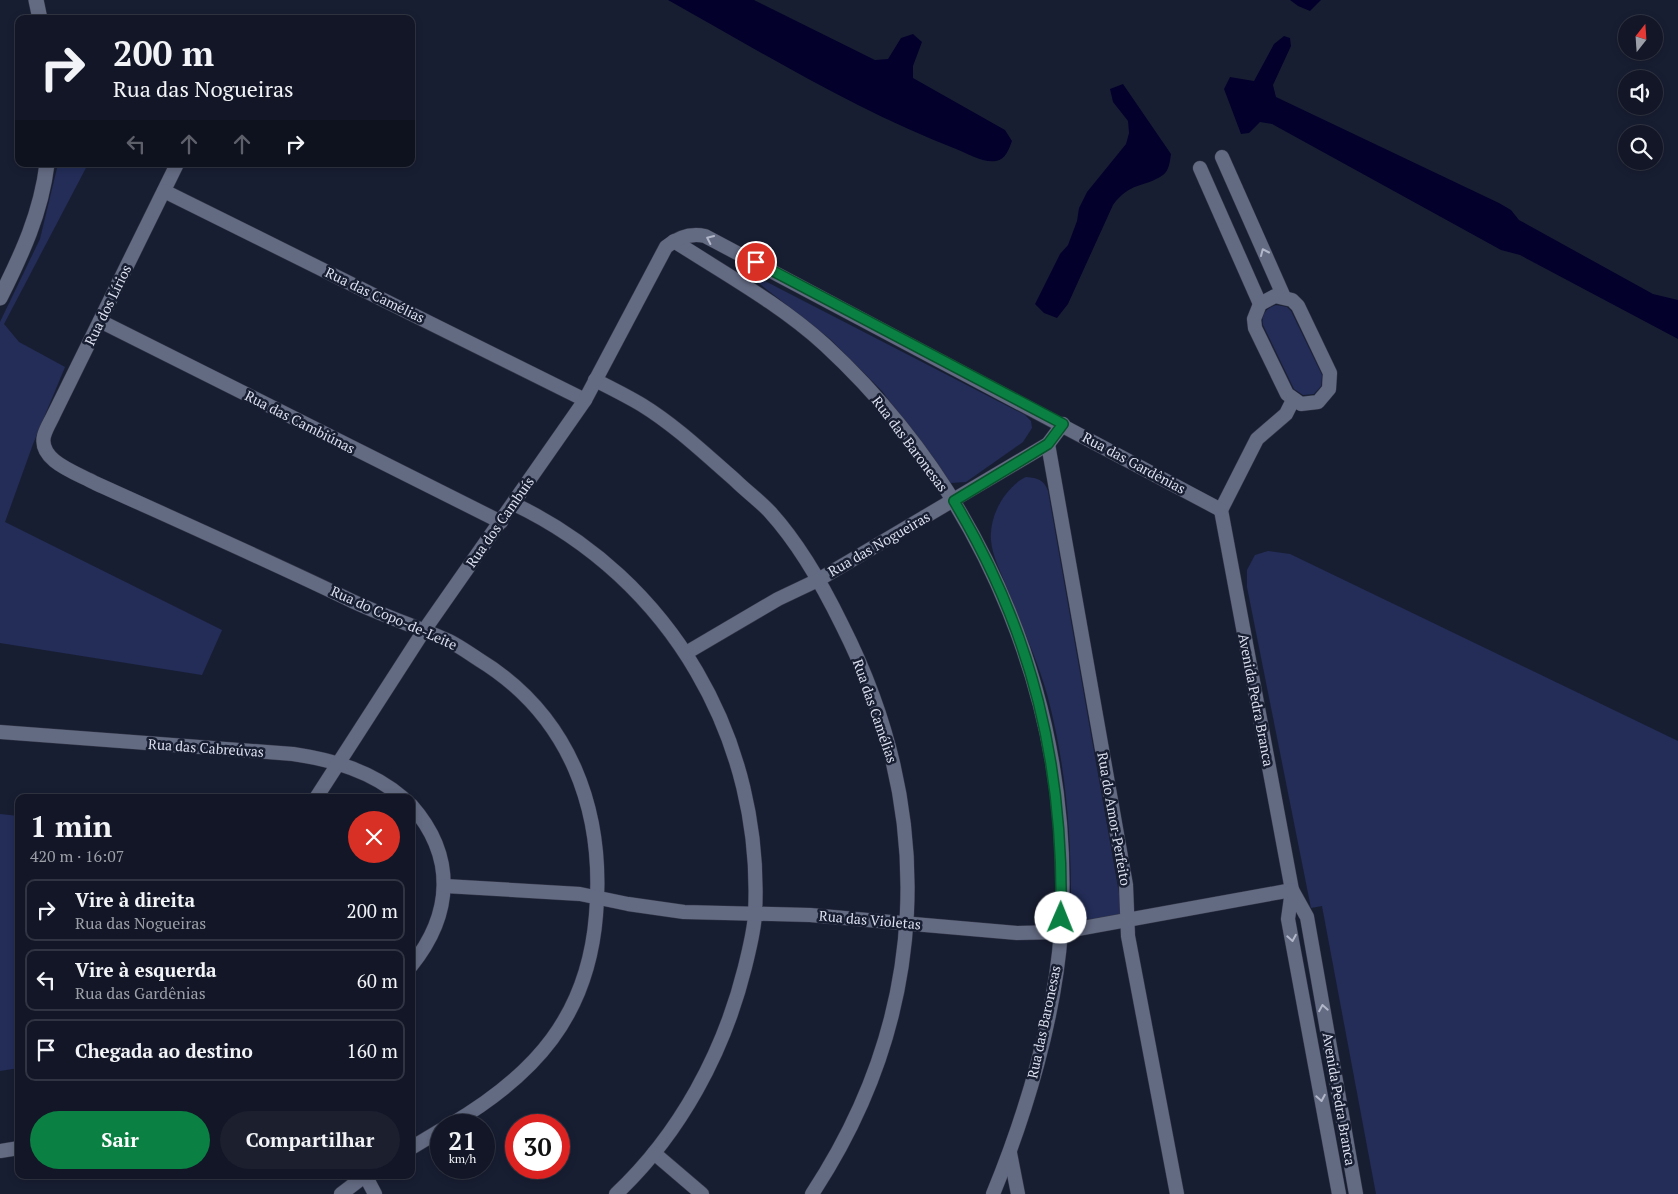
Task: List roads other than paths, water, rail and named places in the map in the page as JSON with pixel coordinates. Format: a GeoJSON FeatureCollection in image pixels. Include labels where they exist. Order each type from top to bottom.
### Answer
{"type":"FeatureCollection","features":[{"type":"Feature","properties":{"kind":"street"},"geometry":{"type":"LineString","coordinates":[[36,0],[39,15]]}},
{"type":"Feature","properties":{"kind":"street"},"geometry":{"type":"LineString","coordinates":[[1222,157],[1284,296],[1298,306],[1330,372],[1331,381],[1325,396],[1318,402],[1310,404],[1293,400],[1287,394],[1255,328],[1256,311],[1260,304],[1275,296],[1284,296]]}},
{"type":"Feature","properties":{"kind":"street"},"geometry":{"type":"LineString","coordinates":[[0,298],[29,238],[38,213],[46,167]]}},
{"type":"Feature","properties":{"kind":"street","name":"Rua dos Lírios"},"geometry":{"type":"LineString","coordinates":[[44,448],[44,436],[54,414],[176,167]]}},
{"type":"Feature","properties":{"kind":"street"},"geometry":{"type":"LineString","coordinates":[[1200,168],[1260,304]]}},
{"type":"Feature","properties":{"kind":"street","name":"Rua das Camélias"},"geometry":{"type":"LineString","coordinates":[[164,191],[585,400]]}},
{"type":"Feature","properties":{"kind":"street","name":"Rua das Gardênias"},"geometry":{"type":"LineString","coordinates":[[674,241],[695,234],[705,236],[1063,424],[1221,510]]}},
{"type":"Feature","properties":{"kind":"street","name":"Rua dos Cambuís"},"geometry":{"type":"LineString","coordinates":[[319,794],[423,632],[585,400],[666,247],[674,241]]}},
{"type":"Feature","properties":{"kind":"street","name":"Rua das Baronesas"},"geometry":{"type":"LineString","coordinates":[[674,241],[791,317],[824,344],[892,416],[954,501],[978,541],[1005,599],[1029,663],[1043,719],[1054,776],[1060,830],[1061,932],[1038,1059],[1022,1120],[993,1194]]}},
{"type":"Feature","properties":{"kind":"street","name":"Rua das Cambiúnas"},"geometry":{"type":"LineString","coordinates":[[100,321],[501,522]]}},
{"type":"Feature","properties":{"kind":"street","name":"Rua das Camélias"},"geometry":{"type":"LineString","coordinates":[[595,380],[643,406],[680,432],[770,512],[818,580],[853,646],[869,684],[893,763],[905,842],[907,923],[904,964],[895,1006],[870,1088],[855,1121],[812,1194]]}},
{"type":"Feature","properties":{"kind":"street"},"geometry":{"type":"LineString","coordinates":[[1221,510],[1257,439],[1286,414],[1293,400]]}},
{"type":"Feature","properties":{"kind":"street","name":"Rua das Nogueiras"},"geometry":{"type":"LineString","coordinates":[[686,653],[778,599],[818,580],[1048,444],[1063,424]]}},
{"type":"Feature","properties":{"kind":"street","name":"Rua do Amor-Perfeito"},"geometry":{"type":"LineString","coordinates":[[1048,444],[1126,885],[1127,921],[1177,1194]]}},
{"type":"Feature","properties":{"kind":"street","name":"Rua do Copo-de-Leite"},"geometry":{"type":"LineString","coordinates":[[44,448],[56,462],[95,483],[423,632],[450,642],[506,676],[540,710],[567,750],[582,786],[598,855],[598,898],[595,934],[588,968],[579,993],[568,1014],[542,1052],[525,1071],[468,1114]]}},
{"type":"Feature","properties":{"kind":"street"},"geometry":{"type":"LineString","coordinates":[[514,504],[543,518],[611,567],[644,598],[686,653],[715,708],[740,779],[750,824],[755,915],[742,978],[716,1051],[689,1101],[654,1153],[616,1194]]}},
{"type":"Feature","properties":{"kind":"street","name":"Avenida Pedra Branca"},"geometry":{"type":"LineString","coordinates":[[1221,510],[1292,890],[1288,919],[1338,1194]]}},
{"type":"Feature","properties":{"kind":"street","name":"Rua das Cabreúvas"},"geometry":{"type":"LineString","coordinates":[[0,732],[293,754],[340,763],[382,783],[397,794]]}},
{"type":"Feature","properties":{"kind":"street"},"geometry":{"type":"LineString","coordinates":[[415,810],[434,835],[441,852],[445,886],[432,933],[423,952],[415,961]]}},
{"type":"Feature","properties":{"kind":"street","name":"Rua das Violetas"},"geometry":{"type":"LineString","coordinates":[[445,886],[550,891],[684,912],[810,915],[1017,933],[1061,932],[1292,890]]}},
{"type":"Feature","properties":{"kind":"street","name":"Avenida Pedra Branca"},"geometry":{"type":"LineString","coordinates":[[1292,890],[1307,917],[1356,1194]]}},
{"type":"Feature","properties":{"kind":"street"},"geometry":{"type":"LineString","coordinates":[[415,1146],[430,1137]]}},
{"type":"Feature","properties":{"kind":"street"},"geometry":{"type":"LineString","coordinates":[[0,1151],[15,1149]]}},
{"type":"Feature","properties":{"kind":"street"},"geometry":{"type":"LineString","coordinates":[[654,1153],[702,1194]]}},
{"type":"Feature","properties":{"kind":"street"},"geometry":{"type":"LineString","coordinates":[[1010,1153],[1018,1194]]}},
{"type":"Feature","properties":{"kind":"street"},"geometry":{"type":"LineString","coordinates":[[342,1194],[361,1179]]}},
{"type":"Feature","properties":{"kind":"street"},"geometry":{"type":"LineString","coordinates":[[368,1179],[375,1194]]}}]}
